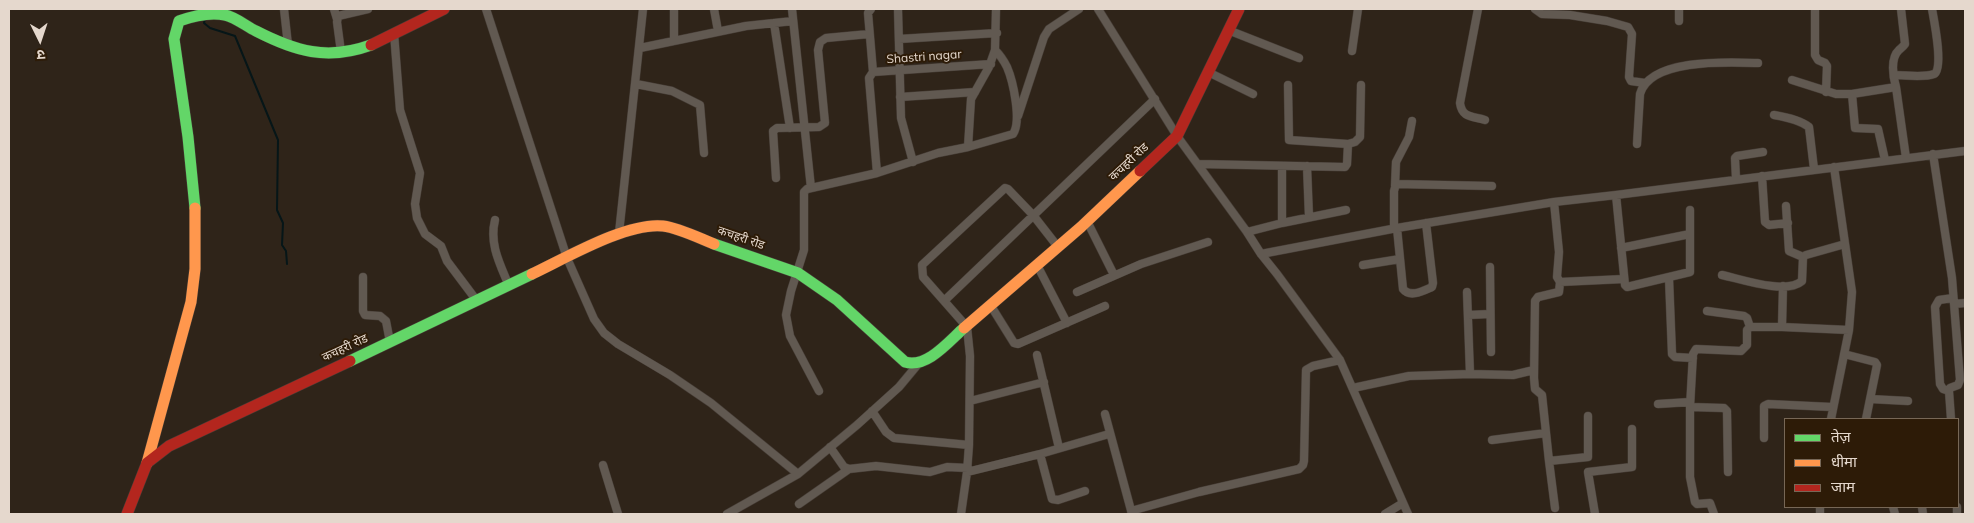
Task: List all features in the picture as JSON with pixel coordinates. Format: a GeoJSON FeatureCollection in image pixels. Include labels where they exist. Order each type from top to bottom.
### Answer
{"type":"FeatureCollection","features":[{"type":"Feature","properties":{"kind":"main road"},"geometry":{"type":"LineString","coordinates":[[127,514],[147,463],[191,302],[195,275],[196,224],[174,39],[179,21],[189,17],[215,13],[226,15],[288,45],[316,54],[341,52],[373,44],[444,9]]}},
{"type":"Feature","properties":{"kind":"main road","name":"कचहरी रोड"},"geometry":{"type":"LineString","coordinates":[[147,463],[169,446],[619,233],[637,228],[664,226],[798,273],[837,300],[904,362],[911,364],[919,363],[928,359],[966,328],[1087,222],[1177,136],[1239,9]]}},
{"type":"Feature","properties":{"kind":"street"},"geometry":{"type":"LineString","coordinates":[[284,9],[288,45]]}},
{"type":"Feature","properties":{"kind":"street"},"geometry":{"type":"LineString","coordinates":[[334,9],[341,52]]}},
{"type":"Feature","properties":{"kind":"street"},"geometry":{"type":"LineString","coordinates":[[337,19],[340,15],[368,9]]}},
{"type":"Feature","properties":{"kind":"street"},"geometry":{"type":"LineString","coordinates":[[486,9],[567,258],[594,319],[604,333],[618,344],[670,375],[711,403],[774,452],[798,474]]}},
{"type":"Feature","properties":{"kind":"street"},"geometry":{"type":"LineString","coordinates":[[619,233],[643,9]]}},
{"type":"Feature","properties":{"kind":"street"},"geometry":{"type":"LineString","coordinates":[[674,9],[674,40]]}},
{"type":"Feature","properties":{"kind":"street"},"geometry":{"type":"LineString","coordinates":[[714,9],[718,31]]}},
{"type":"Feature","properties":{"kind":"street"},"geometry":{"type":"LineString","coordinates":[[792,9],[811,188]]}},
{"type":"Feature","properties":{"kind":"street"},"geometry":{"type":"LineString","coordinates":[[872,9],[868,13],[872,72]]}},
{"type":"Feature","properties":{"kind":"street"},"geometry":{"type":"LineString","coordinates":[[898,9],[901,124],[913,162]]}},
{"type":"Feature","properties":{"kind":"street"},"geometry":{"type":"LineString","coordinates":[[968,147],[970,107],[995,50],[997,32],[996,9]]}},
{"type":"Feature","properties":{"kind":"street"},"geometry":{"type":"LineString","coordinates":[[1017,119],[1044,37],[1049,30],[1079,9]]}},
{"type":"Feature","properties":{"kind":"street"},"geometry":{"type":"LineString","coordinates":[[1109,9],[1099,10],[1177,136],[1248,232],[1261,254],[1340,360],[1408,514]]}},
{"type":"Feature","properties":{"kind":"street"},"geometry":{"type":"LineString","coordinates":[[1352,52],[1358,9]]}},
{"type":"Feature","properties":{"kind":"street"},"geometry":{"type":"LineString","coordinates":[[1478,9],[1460,103],[1463,113],[1485,120]]}},
{"type":"Feature","properties":{"kind":"street"},"geometry":{"type":"LineString","coordinates":[[1535,9],[1542,14],[1598,20],[1628,27],[1632,34],[1629,77],[1631,81],[1645,83]]}},
{"type":"Feature","properties":{"kind":"street"},"geometry":{"type":"LineString","coordinates":[[1679,9],[1680,21]]}},
{"type":"Feature","properties":{"kind":"street"},"geometry":{"type":"LineString","coordinates":[[1815,9],[1815,55],[1818,60],[1827,66],[1826,92]]}},
{"type":"Feature","properties":{"kind":"street"},"geometry":{"type":"LineString","coordinates":[[1901,9],[1905,44],[1897,51],[1894,75],[1906,158]]}},
{"type":"Feature","properties":{"kind":"street"},"geometry":{"type":"LineString","coordinates":[[1894,75],[1929,75],[1936,73],[1938,70],[1939,56],[1932,9]]}},
{"type":"Feature","properties":{"kind":"street"},"geometry":{"type":"LineString","coordinates":[[640,48],[718,31],[774,22],[793,21]]}},
{"type":"Feature","properties":{"kind":"street"},"geometry":{"type":"LineString","coordinates":[[774,22],[790,128]]}},
{"type":"Feature","properties":{"kind":"street"},"geometry":{"type":"LineString","coordinates":[[1228,30],[1299,58]]}},
{"type":"Feature","properties":{"kind":"street"},"geometry":{"type":"LineString","coordinates":[[899,39],[997,32]]}},
{"type":"Feature","properties":{"kind":"street"},"geometry":{"type":"LineString","coordinates":[[394,33],[400,110],[420,173],[415,204],[417,218],[425,234],[441,246],[447,260],[477,301]]}},
{"type":"Feature","properties":{"kind":"street"},"geometry":{"type":"LineString","coordinates":[[776,178],[773,131],[777,128],[819,127],[825,123],[818,50],[820,42],[826,38],[869,34]]}},
{"type":"Feature","properties":{"kind":"street"},"geometry":{"type":"LineString","coordinates":[[819,391],[795,347],[787,325],[786,314],[805,243],[804,192],[811,188],[876,173],[944,151],[968,147],[1013,134],[1016,130],[1016,106],[1007,68],[995,50]]}},
{"type":"Feature","properties":{"kind":"street"},"geometry":{"type":"LineString","coordinates":[[1637,144],[1640,94],[1645,83],[1652,77],[1686,65],[1758,62]]}},
{"type":"Feature","properties":{"kind":"street","name":"Shastri nagar"},"geometry":{"type":"LineString","coordinates":[[876,173],[869,78],[872,72],[990,64]]}},
{"type":"Feature","properties":{"kind":"street"},"geometry":{"type":"LineString","coordinates":[[1208,72],[1253,94]]}},
{"type":"Feature","properties":{"kind":"street"},"geometry":{"type":"LineString","coordinates":[[1792,80],[1836,94],[1852,94],[1896,87]]}},
{"type":"Feature","properties":{"kind":"street"},"geometry":{"type":"LineString","coordinates":[[636,84],[672,91],[700,105],[704,153]]}},
{"type":"Feature","properties":{"kind":"street"},"geometry":{"type":"LineString","coordinates":[[1288,85],[1289,140],[1348,144],[1355,142],[1360,137],[1361,85]]}},
{"type":"Feature","properties":{"kind":"street"},"geometry":{"type":"LineString","coordinates":[[900,98],[975,92]]}},
{"type":"Feature","properties":{"kind":"street"},"geometry":{"type":"LineString","coordinates":[[1852,94],[1855,128],[1878,129],[1886,160]]}},
{"type":"Feature","properties":{"kind":"street"},"geometry":{"type":"LineString","coordinates":[[944,301],[1154,99]]}},
{"type":"Feature","properties":{"kind":"street"},"geometry":{"type":"LineString","coordinates":[[1774,115],[1805,124],[1809,128],[1814,170]]}},
{"type":"Feature","properties":{"kind":"street"},"geometry":{"type":"LineString","coordinates":[[1412,121],[1408,137],[1396,162],[1394,186],[1400,259],[1405,292],[1410,294],[1432,287],[1433,283],[1426,223]]}},
{"type":"Feature","properties":{"kind":"street"},"geometry":{"type":"LineString","coordinates":[[1198,164],[1345,167],[1347,164],[1348,144]]}},
{"type":"Feature","properties":{"kind":"street"},"geometry":{"type":"LineString","coordinates":[[1261,254],[1396,228],[1554,202],[1965,150]]}},
{"type":"Feature","properties":{"kind":"street"},"geometry":{"type":"LineString","coordinates":[[1736,179],[1735,158],[1737,156],[1763,152]]}},
{"type":"Feature","properties":{"kind":"street"},"geometry":{"type":"LineString","coordinates":[[1933,154],[1954,301],[1959,382],[1949,391]]}},
{"type":"Feature","properties":{"kind":"street"},"geometry":{"type":"LineString","coordinates":[[1282,166],[1282,223]]}},
{"type":"Feature","properties":{"kind":"street"},"geometry":{"type":"LineString","coordinates":[[1307,166],[1309,217]]}},
{"type":"Feature","properties":{"kind":"street"},"geometry":{"type":"LineString","coordinates":[[1831,418],[1849,330],[1852,292],[1834,167]]}},
{"type":"Feature","properties":{"kind":"street"},"geometry":{"type":"LineString","coordinates":[[1762,176],[1765,222],[1769,225],[1788,223]]}},
{"type":"Feature","properties":{"kind":"street"},"geometry":{"type":"LineString","coordinates":[[1394,186],[1492,186]]}},
{"type":"Feature","properties":{"kind":"street"},"geometry":{"type":"LineString","coordinates":[[961,514],[968,470],[969,445],[970,356],[966,328],[923,277],[922,264],[1005,188],[1032,215],[1058,247]]}},
{"type":"Feature","properties":{"kind":"street"},"geometry":{"type":"LineString","coordinates":[[1616,195],[1624,286],[1627,287],[1690,272],[1690,210]]}},
{"type":"Feature","properties":{"kind":"street"},"geometry":{"type":"LineString","coordinates":[[1554,202],[1559,252],[1557,277],[1560,282],[1559,292],[1535,299],[1534,387],[1542,395],[1555,508]]}},
{"type":"Feature","properties":{"kind":"street"},"geometry":{"type":"LineString","coordinates":[[1786,206],[1790,251],[1803,257]]}},
{"type":"Feature","properties":{"kind":"street"},"geometry":{"type":"LineString","coordinates":[[1248,232],[1346,210]]}},
{"type":"Feature","properties":{"kind":"street"},"geometry":{"type":"LineString","coordinates":[[495,220],[494,248],[509,286]]}},
{"type":"Feature","properties":{"kind":"street"},"geometry":{"type":"LineString","coordinates":[[1087,222],[1114,275]]}},
{"type":"Feature","properties":{"kind":"street"},"geometry":{"type":"LineString","coordinates":[[1621,248],[1690,234]]}},
{"type":"Feature","properties":{"kind":"street"},"geometry":{"type":"LineString","coordinates":[[1076,292],[1141,264],[1208,242]]}},
{"type":"Feature","properties":{"kind":"street"},"geometry":{"type":"LineString","coordinates":[[1803,257],[1845,244]]}},
{"type":"Feature","properties":{"kind":"street"},"geometry":{"type":"LineString","coordinates":[[1722,275],[1764,285],[1793,286],[1802,281],[1803,257]]}},
{"type":"Feature","properties":{"kind":"street"},"geometry":{"type":"LineString","coordinates":[[1363,265],[1400,259]]}},
{"type":"Feature","properties":{"kind":"street"},"geometry":{"type":"LineString","coordinates":[[1038,265],[1067,323]]}},
{"type":"Feature","properties":{"kind":"street"},"geometry":{"type":"LineString","coordinates":[[1490,267],[1491,352]]}},
{"type":"Feature","properties":{"kind":"street"},"geometry":{"type":"LineString","coordinates":[[363,277],[363,311],[365,315],[380,316],[386,321],[390,342]]}},
{"type":"Feature","properties":{"kind":"street"},"geometry":{"type":"LineString","coordinates":[[1669,278],[1672,354],[1675,357],[1693,358]]}},
{"type":"Feature","properties":{"kind":"street"},"geometry":{"type":"LineString","coordinates":[[1560,282],[1624,279]]}},
{"type":"Feature","properties":{"kind":"street"},"geometry":{"type":"LineString","coordinates":[[1782,327],[1783,286]]}},
{"type":"Feature","properties":{"kind":"street"},"geometry":{"type":"LineString","coordinates":[[1467,292],[1470,374]]}},
{"type":"Feature","properties":{"kind":"street"},"geometry":{"type":"LineString","coordinates":[[1949,391],[1943,389],[1940,384],[1935,307],[1939,300],[1965,303]]}},
{"type":"Feature","properties":{"kind":"street"},"geometry":{"type":"LineString","coordinates":[[990,306],[1014,343],[1018,344],[1105,306]]}},
{"type":"Feature","properties":{"kind":"street"},"geometry":{"type":"LineString","coordinates":[[1706,311],[1744,316],[1747,318],[1750,327]]}},
{"type":"Feature","properties":{"kind":"street"},"geometry":{"type":"LineString","coordinates":[[1468,315],[1490,314]]}},
{"type":"Feature","properties":{"kind":"street"},"geometry":{"type":"LineString","coordinates":[[1750,327],[1849,330]]}},
{"type":"Feature","properties":{"kind":"street"},"geometry":{"type":"LineString","coordinates":[[1714,514],[1710,503],[1697,504],[1695,502],[1690,477],[1690,404],[1693,358],[1696,349],[1699,348],[1741,351],[1747,345],[1747,330],[1750,327]]}},
{"type":"Feature","properties":{"kind":"street"},"geometry":{"type":"LineString","coordinates":[[1844,354],[1875,362],[1877,365],[1866,418]]}},
{"type":"Feature","properties":{"kind":"street"},"geometry":{"type":"LineString","coordinates":[[1038,355],[1059,448]]}},
{"type":"Feature","properties":{"kind":"street"},"geometry":{"type":"LineString","coordinates":[[1105,414],[1131,512],[1199,492],[1298,469],[1303,465],[1304,461],[1306,370],[1313,366],[1340,360]]}},
{"type":"Feature","properties":{"kind":"street"},"geometry":{"type":"LineString","coordinates":[[727,514],[798,474],[872,411],[908,377],[919,363]]}},
{"type":"Feature","properties":{"kind":"street"},"geometry":{"type":"LineString","coordinates":[[1353,388],[1409,376],[1513,375],[1534,370]]}},
{"type":"Feature","properties":{"kind":"street"},"geometry":{"type":"LineString","coordinates":[[970,400],[1044,382]]}},
{"type":"Feature","properties":{"kind":"street"},"geometry":{"type":"LineString","coordinates":[[1949,391],[1951,418]]}},
{"type":"Feature","properties":{"kind":"street"},"geometry":{"type":"LineString","coordinates":[[1870,399],[1908,401]]}},
{"type":"Feature","properties":{"kind":"street"},"geometry":{"type":"LineString","coordinates":[[1658,404],[1690,404],[1724,408],[1727,411],[1728,472]]}},
{"type":"Feature","properties":{"kind":"street"},"geometry":{"type":"LineString","coordinates":[[1764,438],[1764,406],[1768,404],[1832,406]]}},
{"type":"Feature","properties":{"kind":"street"},"geometry":{"type":"LineString","coordinates":[[872,411],[886,432],[894,438],[969,445]]}},
{"type":"Feature","properties":{"kind":"street"},"geometry":{"type":"LineString","coordinates":[[1549,461],[1588,457],[1588,416]]}},
{"type":"Feature","properties":{"kind":"street"},"geometry":{"type":"LineString","coordinates":[[1596,514],[1588,472],[1632,467],[1632,428]]}},
{"type":"Feature","properties":{"kind":"street"},"geometry":{"type":"LineString","coordinates":[[1492,440],[1546,433]]}},
{"type":"Feature","properties":{"kind":"street"},"geometry":{"type":"LineString","coordinates":[[799,504],[849,469],[876,466],[930,472],[947,467],[968,470],[1040,454],[1109,434]]}},
{"type":"Feature","properties":{"kind":"street"},"geometry":{"type":"LineString","coordinates":[[830,447],[844,467],[849,469]]}},
{"type":"Feature","properties":{"kind":"street"},"geometry":{"type":"LineString","coordinates":[[1040,454],[1052,499],[1058,500],[1085,491]]}},
{"type":"Feature","properties":{"kind":"street"},"geometry":{"type":"LineString","coordinates":[[603,465],[618,514]]}},
{"type":"Feature","properties":{"kind":"street"},"geometry":{"type":"LineString","coordinates":[[1385,514],[1403,503]]}},
{"type":"Feature","properties":{"kind":"waterway"},"geometry":{"type":"LineString","coordinates":[[205,19],[204,23],[210,28],[235,36],[278,140],[277,210],[283,223],[282,245],[286,251],[287,264]]}},
{"type":"Feature","properties":{"kind":"traffic: fast"},"geometry":{"type":"LineString","coordinates":[[195,208],[188,137],[174,39],[179,21],[202,15],[225,15],[284,44],[326,53],[355,50],[371,45]]}},
{"type":"Feature","properties":{"kind":"traffic: fast"},"geometry":{"type":"LineString","coordinates":[[714,244],[798,273],[837,300],[905,362],[913,363],[930,357],[964,328]]}},
{"type":"Feature","properties":{"kind":"traffic: fast"},"geometry":{"type":"LineString","coordinates":[[350,361],[532,274]]}},
{"type":"Feature","properties":{"kind":"traffic: slow"},"geometry":{"type":"LineString","coordinates":[[964,328],[1081,227],[1140,171]]}},
{"type":"Feature","properties":{"kind":"traffic: slow"},"geometry":{"type":"LineString","coordinates":[[147,463],[191,302],[195,269],[195,208]]}},
{"type":"Feature","properties":{"kind":"traffic: slow"},"geometry":{"type":"LineString","coordinates":[[532,274],[597,242],[648,226],[663,226],[676,229],[714,244]]}},
{"type":"Feature","properties":{"kind":"traffic: jam"},"geometry":{"type":"LineString","coordinates":[[371,45],[444,9]]}},
{"type":"Feature","properties":{"kind":"traffic: jam"},"geometry":{"type":"LineString","coordinates":[[1140,171],[1177,136],[1239,9]]}},
{"type":"Feature","properties":{"kind":"traffic: jam"},"geometry":{"type":"LineString","coordinates":[[127,514],[147,463],[169,446],[350,361]]}}]}
